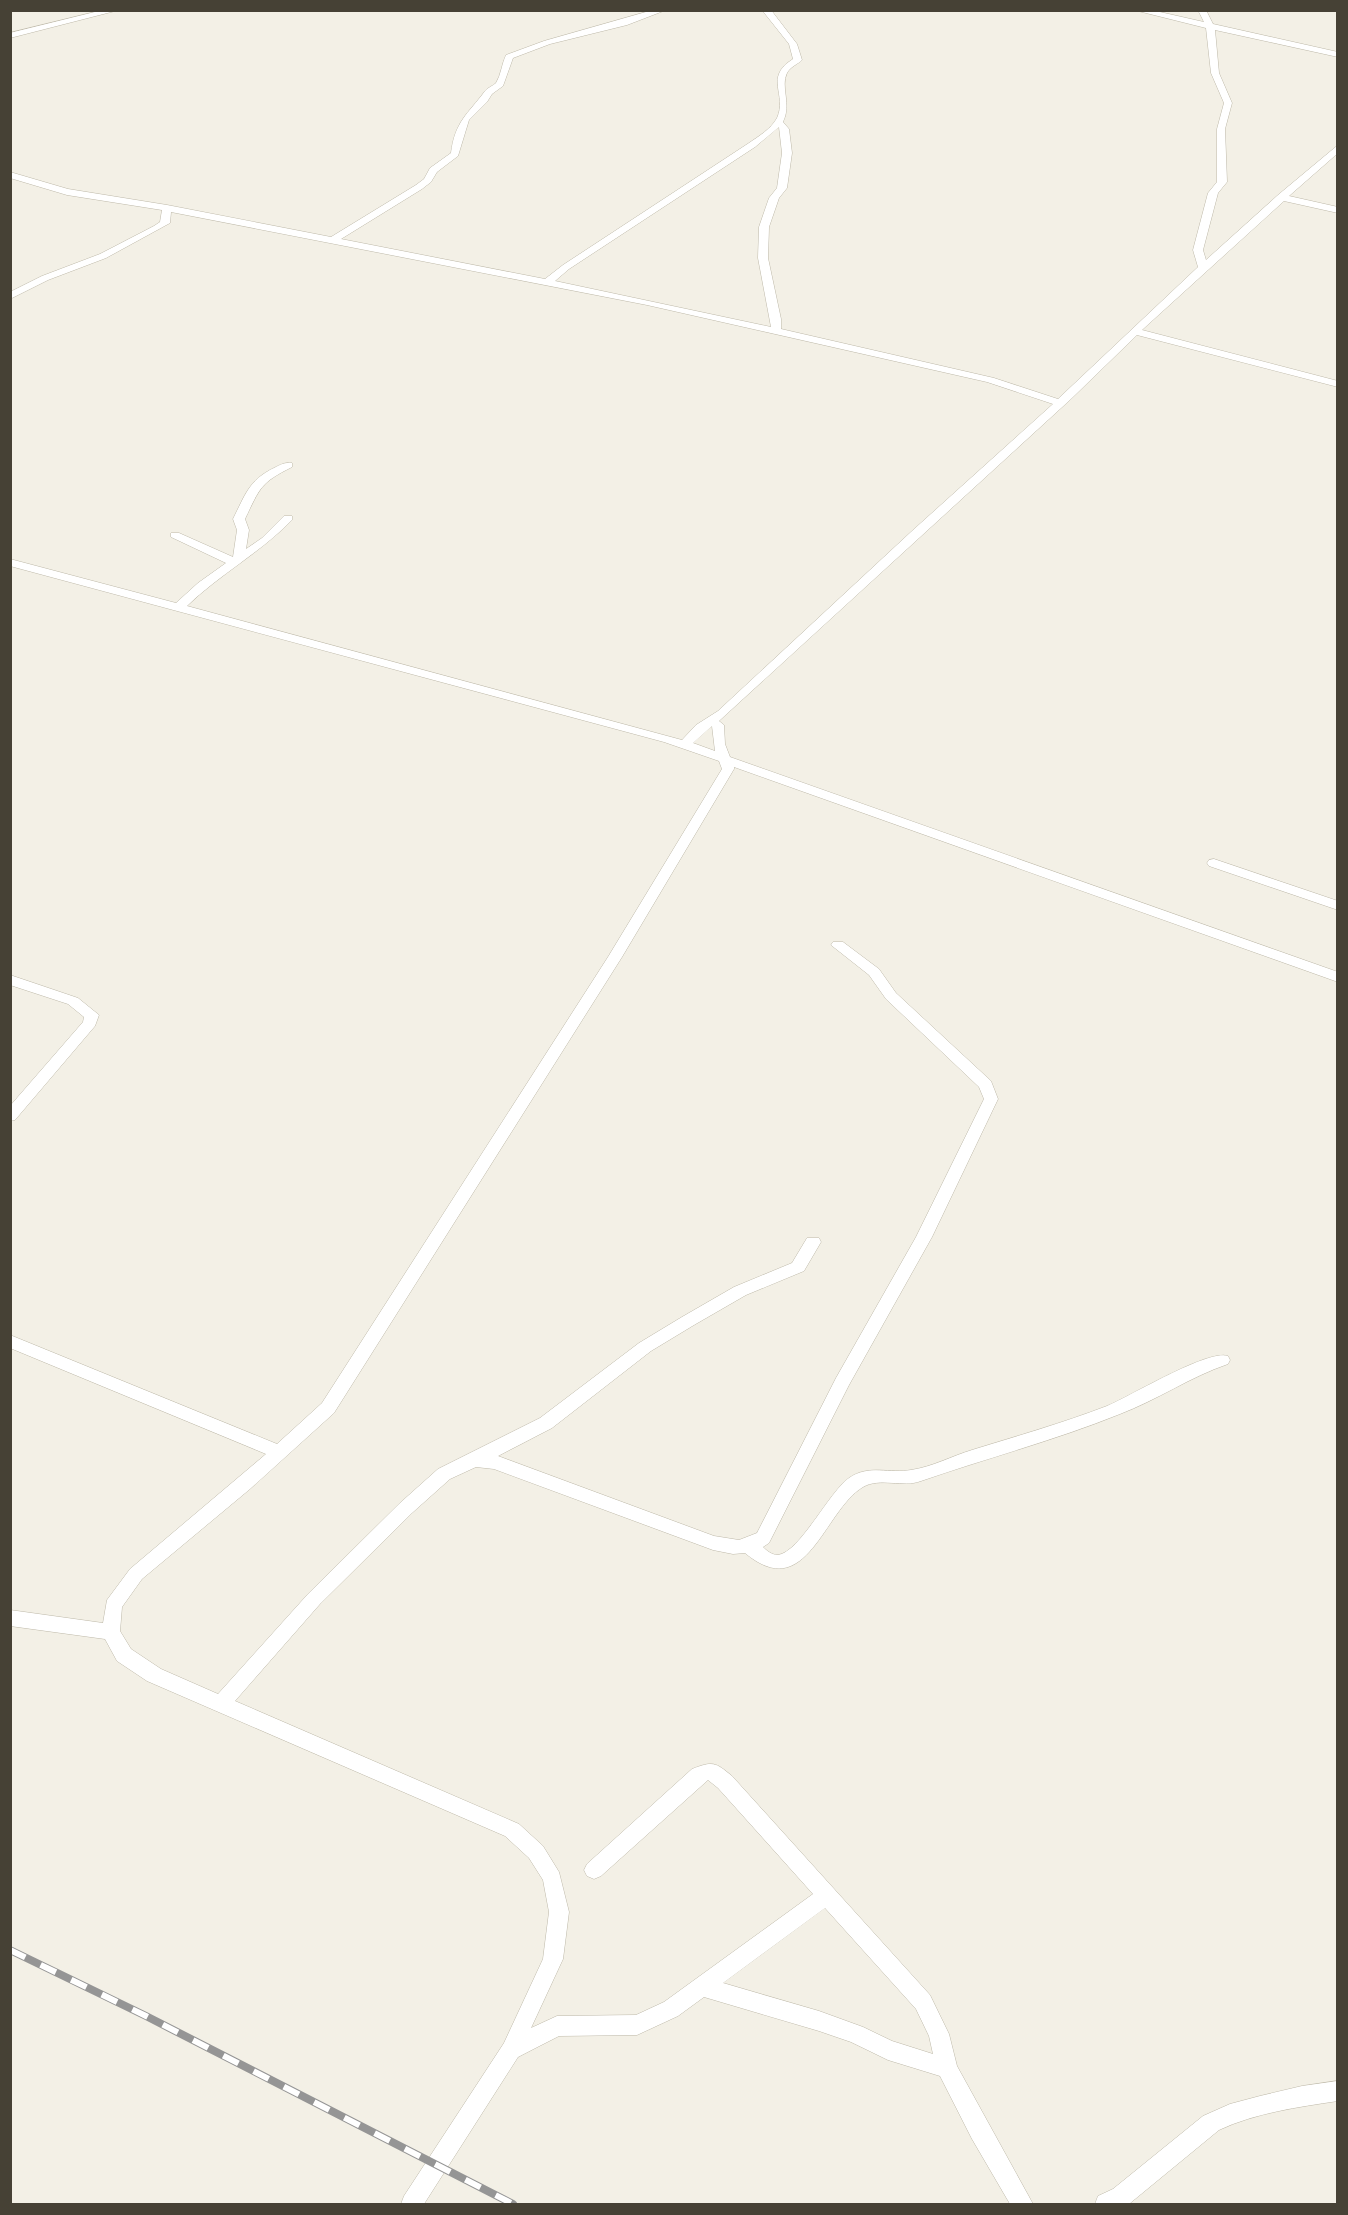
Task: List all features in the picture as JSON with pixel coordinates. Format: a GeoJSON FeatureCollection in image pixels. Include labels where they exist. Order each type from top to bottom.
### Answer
{"type":"FeatureCollection","features":[{"type":"Feature","properties":{"kind":"street"},"geometry":{"type":"LineString","coordinates":[[10,36],[115,10]]}},
{"type":"Feature","properties":{"kind":"street"},"geometry":{"type":"LineString","coordinates":[[332,241],[419,187],[428,180],[433,170],[455,154],[458,131],[473,110],[481,105],[489,93],[500,84],[509,57],[564,37],[627,23],[662,10]]}},
{"type":"Feature","properties":{"kind":"street"},"geometry":{"type":"LineString","coordinates":[[549,281],[566,267],[690,186],[779,122],[783,111],[781,74],[784,67],[798,60],[793,44],[766,10]]}},
{"type":"Feature","properties":{"kind":"street"},"geometry":{"type":"LineString","coordinates":[[1138,10],[1338,56]]}},
{"type":"Feature","properties":{"kind":"street"},"geometry":{"type":"LineString","coordinates":[[1202,10],[1210,26],[1215,73],[1228,103],[1221,129],[1222,182],[1214,193],[1198,250],[1203,268]]}},
{"type":"Feature","properties":{"kind":"street"},"geometry":{"type":"LineString","coordinates":[[776,331],[776,319],[764,264],[764,232],[774,198],[782,188],[787,153],[785,129],[779,122]]}},
{"type":"Feature","properties":{"kind":"street"},"geometry":{"type":"LineString","coordinates":[[698,749],[720,720],[907,541],[1059,404],[1203,268],[1338,148]]}},
{"type":"Feature","properties":{"kind":"street"},"geometry":{"type":"LineString","coordinates":[[10,175],[67,192],[167,208],[549,281],[990,380],[1059,404]]}},
{"type":"Feature","properties":{"kind":"street"},"geometry":{"type":"LineString","coordinates":[[1281,197],[1338,210]]}},
{"type":"Feature","properties":{"kind":"street"},"geometry":{"type":"LineString","coordinates":[[10,296],[45,278],[103,256],[157,228],[165,223],[167,208]]}},
{"type":"Feature","properties":{"kind":"street"},"geometry":{"type":"LineString","coordinates":[[1135,331],[1338,384]]}},
{"type":"Feature","properties":{"kind":"street"},"geometry":{"type":"LineString","coordinates":[[236,561],[243,530],[239,519],[256,484],[288,465]]}},
{"type":"Feature","properties":{"kind":"street"},"geometry":{"type":"LineString","coordinates":[[178,608],[202,585],[266,540],[288,518]]}},
{"type":"Feature","properties":{"kind":"street"},"geometry":{"type":"LineString","coordinates":[[175,535],[236,561]]}},
{"type":"Feature","properties":{"kind":"street"},"geometry":{"type":"LineString","coordinates":[[10,562],[669,739],[1338,977]]}},
{"type":"Feature","properties":{"kind":"street"},"geometry":{"type":"LineString","coordinates":[[669,739],[720,720]]}},
{"type":"Feature","properties":{"kind":"street"},"geometry":{"type":"LineString","coordinates":[[412,2205],[511,2050],[553,1959],[559,1912],[552,1878],[536,1851],[512,1830],[154,1675],[124,1655],[111,1632],[113,1605],[136,1574],[328,1408],[615,957],[703,809],[722,782],[728,770],[726,758],[719,744],[720,720]]}},
{"type":"Feature","properties":{"kind":"street"},"geometry":{"type":"LineString","coordinates":[[684,745],[700,728]]}},
{"type":"Feature","properties":{"kind":"street"},"geometry":{"type":"LineString","coordinates":[[1214,863],[1338,906]]}},
{"type":"Feature","properties":{"kind":"street"},"geometry":{"type":"LineString","coordinates":[[475,1460],[495,1462],[713,1543],[733,1548],[750,1547],[763,1538],[774,1521],[842,1383],[924,1237],[991,1099],[986,1085],[891,996],[874,972],[838,945]]}},
{"type":"Feature","properties":{"kind":"street"},"geometry":{"type":"LineString","coordinates":[[10,980],[73,1001],[93,1015],[90,1023],[16,1102],[10,1116]]}},
{"type":"Feature","properties":{"kind":"street"},"geometry":{"type":"LineString","coordinates":[[221,1704],[314,1599],[406,1508],[444,1474],[546,1423],[645,1347],[688,1321],[740,1291],[798,1267],[813,1242]]}},
{"type":"Feature","properties":{"kind":"street"},"geometry":{"type":"LineString","coordinates":[[10,1341],[279,1452]]}},
{"type":"Feature","properties":{"kind":"street"},"geometry":{"type":"LineString","coordinates":[[750,1547],[758,1557],[767,1562],[778,1564],[789,1561],[842,1496],[854,1484],[868,1476],[881,1474],[900,1479],[913,1477],[1012,1446],[1114,1410],[1209,1364],[1222,1360]]}},
{"type":"Feature","properties":{"kind":"street"},"geometry":{"type":"LineString","coordinates":[[10,1618],[111,1632]]}},
{"type":"Feature","properties":{"kind":"street"},"geometry":{"type":"LineString","coordinates":[[594,1870],[699,1775],[711,1771],[725,1782],[828,1894],[923,2002],[939,2034],[947,2068],[1022,2205]]}},
{"type":"Feature","properties":{"kind":"street"},"geometry":{"type":"LineString","coordinates":[[511,2050],[557,2026],[637,2025],[671,2009],[828,1894]]}},
{"type":"Feature","properties":{"kind":"street"},"geometry":{"type":"LineString","coordinates":[[703,1987],[819,2021],[856,2034],[888,2049],[947,2068]]}},
{"type":"Feature","properties":{"kind":"street"},"geometry":{"type":"LineString","coordinates":[[1106,2205],[1121,2197],[1211,2123],[1230,2114],[1302,2096],[1338,2091]]}},
{"type":"Feature","properties":{"kind":"railway"},"geometry":{"type":"LineString","coordinates":[[10,1950],[146,2016],[513,2204]]}}]}
